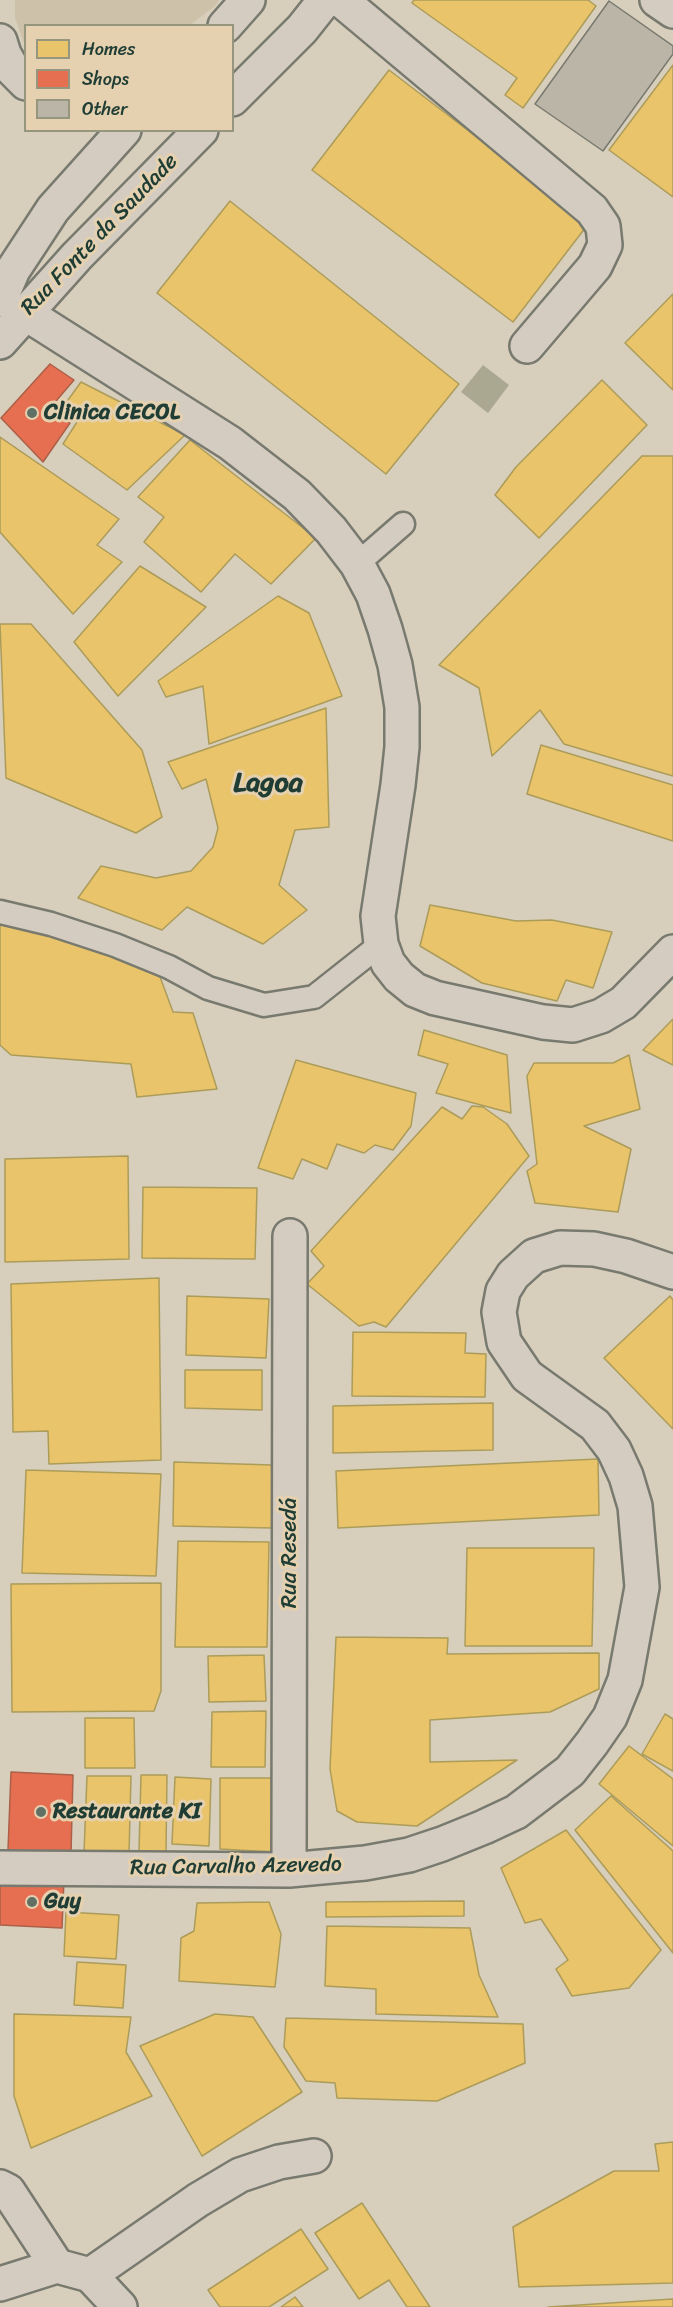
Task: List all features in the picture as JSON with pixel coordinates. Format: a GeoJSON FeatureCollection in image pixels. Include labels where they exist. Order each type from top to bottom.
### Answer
{"type":"FeatureCollection","features":[{"type":"Feature","properties":{"kind":"street"},"geometry":{"type":"LineString","coordinates":[[227,24],[248,0]]}},
{"type":"Feature","properties":{"kind":"street"},"geometry":{"type":"LineString","coordinates":[[234,97],[302,29],[325,0]]}},
{"type":"Feature","properties":{"kind":"street"},"geometry":{"type":"LineString","coordinates":[[341,0],[592,210],[603,226],[605,245],[595,266],[527,346]]}},
{"type":"Feature","properties":{"kind":"street"},"geometry":{"type":"LineString","coordinates":[[657,0],[673,11]]}},
{"type":"Feature","properties":{"kind":"street"},"geometry":{"type":"LineString","coordinates":[[0,40],[4,54],[13,70],[24,81]]}},
{"type":"Feature","properties":{"kind":"street","name":"Rua Fonte da Saudade"},"geometry":{"type":"LineString","coordinates":[[0,342],[13,307],[13,270],[53,209],[122,132]]}},
{"type":"Feature","properties":{"kind":"street","name":"Rua Fonte da Saudade"},"geometry":{"type":"LineString","coordinates":[[13,307],[77,256],[199,132]]}},
{"type":"Feature","properties":{"kind":"street"},"geometry":{"type":"LineString","coordinates":[[13,307],[230,443],[297,495],[331,530],[357,564],[373,594],[385,629],[395,665],[402,706],[402,747],[398,785],[378,916],[381,944],[388,963],[399,977],[415,990],[435,998],[543,1022],[565,1024],[588,1022],[601,1017],[623,1003],[673,952]]}},
{"type":"Feature","properties":{"kind":"street","name":"Rua Resedá"},"geometry":{"type":"LineString","coordinates":[[289,1870],[290,1236]]}},
{"type":"Feature","properties":{"kind":"street","name":"Rua Carvalho Azevedo"},"geometry":{"type":"LineString","coordinates":[[0,1868],[289,1870],[365,1863],[409,1855],[442,1844],[516,1812],[570,1771],[610,1717],[626,1680],[642,1587],[636,1506],[627,1476],[614,1450],[596,1425],[528,1376],[504,1342],[499,1312],[503,1291],[513,1275],[534,1256],[560,1248],[594,1249],[673,1272]]}},
{"type":"Feature","properties":{"kind":"street"},"geometry":{"type":"LineString","coordinates":[[90,2275],[198,2200],[240,2175],[279,2162],[314,2156]]}},
{"type":"Feature","properties":{"kind":"street"},"geometry":{"type":"LineString","coordinates":[[0,2187],[8,2191],[57,2266]]}},
{"type":"Feature","properties":{"kind":"street"},"geometry":{"type":"LineString","coordinates":[[0,2284],[57,2266],[90,2275],[120,2307]]}},
{"type":"Feature","properties":{"kind":"lane"},"geometry":{"type":"LineString","coordinates":[[357,564],[403,524]]}},
{"type":"Feature","properties":{"kind":"lane"},"geometry":{"type":"LineString","coordinates":[[0,912],[51,924],[115,945],[169,967],[208,988],[264,1005],[314,997],[381,944]]}},
{"type":"Feature","properties":{"kind":"shaded area"},"geometry":{"type":"Polygon","coordinates":[[[15,0],[219,0],[215,6],[191,24],[24,24],[24,43],[15,18],[15,0]]]}},
{"type":"Feature","properties":{"kind":"shaded area"},"geometry":{"type":"Polygon","coordinates":[[[483,365],[509,385],[488,413],[461,392],[483,365]]]}},
{"type":"Feature","properties":{"kind":"building: Homes"},"geometry":{"type":"Polygon","coordinates":[[[414,0],[588,0],[596,6],[523,108],[505,95],[517,78],[412,3],[414,0]]]}},
{"type":"Feature","properties":{"kind":"building: Homes"},"geometry":{"type":"Polygon","coordinates":[[[673,65],[673,197],[609,150],[673,65]]]}},
{"type":"Feature","properties":{"kind":"building: Homes"},"geometry":{"type":"Polygon","coordinates":[[[389,70],[589,223],[513,322],[312,170],[389,70]]]}},
{"type":"Feature","properties":{"kind":"building: Homes"},"geometry":{"type":"Polygon","coordinates":[[[230,201],[459,384],[386,474],[157,293],[230,201]]]}},
{"type":"Feature","properties":{"kind":"building: Homes"},"geometry":{"type":"Polygon","coordinates":[[[673,294],[673,390],[625,343],[673,294]]]}},
{"type":"Feature","properties":{"kind":"building: Homes"},"geometry":{"type":"Polygon","coordinates":[[[602,380],[647,425],[539,538],[495,495],[516,467],[602,380]]]}},
{"type":"Feature","properties":{"kind":"building: Homes"},"geometry":{"type":"Polygon","coordinates":[[[81,382],[185,435],[127,490],[63,444],[77,422],[63,407],[81,382]]]}},
{"type":"Feature","properties":{"kind":"building: Homes"},"geometry":{"type":"Polygon","coordinates":[[[0,437],[119,519],[97,545],[122,562],[73,614],[0,532],[0,437]]]}},
{"type":"Feature","properties":{"kind":"building: Homes"},"geometry":{"type":"Polygon","coordinates":[[[190,440],[316,538],[271,584],[235,554],[201,592],[144,542],[164,517],[138,497],[190,440]]]}},
{"type":"Feature","properties":{"kind":"building: Homes"},"geometry":{"type":"Polygon","coordinates":[[[642,456],[673,456],[673,776],[564,744],[540,710],[492,756],[479,688],[439,665],[642,456]]]}},
{"type":"Feature","properties":{"kind":"building: Homes"},"geometry":{"type":"Polygon","coordinates":[[[140,566],[206,607],[118,696],[74,642],[140,566]]]}},
{"type":"Feature","properties":{"kind":"building: Homes"},"geometry":{"type":"Polygon","coordinates":[[[278,596],[309,613],[342,696],[209,744],[203,686],[166,697],[158,681],[278,596]]]}},
{"type":"Feature","properties":{"kind":"building: Homes"},"geometry":{"type":"Polygon","coordinates":[[[0,624],[31,624],[142,750],[162,817],[136,833],[6,778],[0,624]]]}},
{"type":"Feature","properties":{"kind":"building: Homes"},"geometry":{"type":"Polygon","coordinates":[[[326,708],[329,827],[295,830],[279,885],[307,910],[263,944],[187,907],[162,930],[78,898],[101,866],[156,878],[191,871],[213,847],[218,828],[206,779],[182,789],[168,762],[326,708]]]}},
{"type":"Feature","properties":{"kind":"building: Homes"},"geometry":{"type":"Polygon","coordinates":[[[541,745],[673,785],[673,841],[527,794],[541,745]]]}},
{"type":"Feature","properties":{"kind":"building: Homes"},"geometry":{"type":"Polygon","coordinates":[[[430,905],[516,921],[552,920],[612,932],[593,988],[566,980],[557,1001],[482,983],[420,946],[430,905]]]}},
{"type":"Feature","properties":{"kind":"building: Homes"},"geometry":{"type":"Polygon","coordinates":[[[0,920],[156,966],[173,1012],[193,1013],[217,1089],[137,1097],[131,1064],[11,1055],[0,1045],[0,920]]]}},
{"type":"Feature","properties":{"kind":"building: Homes"},"geometry":{"type":"Polygon","coordinates":[[[673,1019],[673,1065],[643,1050],[673,1019]]]}},
{"type":"Feature","properties":{"kind":"building: Homes"},"geometry":{"type":"Polygon","coordinates":[[[424,1030],[507,1055],[511,1113],[436,1093],[448,1064],[418,1055],[424,1030]]]}},
{"type":"Feature","properties":{"kind":"building: Homes"},"geometry":{"type":"Polygon","coordinates":[[[629,1055],[640,1109],[584,1126],[631,1149],[618,1212],[535,1203],[527,1171],[537,1164],[527,1076],[534,1063],[613,1063],[629,1055]]]}},
{"type":"Feature","properties":{"kind":"building: Homes"},"geometry":{"type":"Polygon","coordinates":[[[296,1060],[416,1093],[411,1126],[393,1150],[375,1145],[364,1153],[337,1144],[327,1169],[302,1159],[293,1179],[258,1168],[296,1060]]]}},
{"type":"Feature","properties":{"kind":"building: Homes"},"geometry":{"type":"Polygon","coordinates":[[[472,1106],[483,1107],[507,1124],[529,1156],[386,1327],[374,1322],[359,1326],[307,1284],[324,1266],[311,1251],[442,1107],[462,1119],[472,1106]]]}},
{"type":"Feature","properties":{"kind":"building: Homes"},"geometry":{"type":"Polygon","coordinates":[[[128,1156],[129,1259],[5,1262],[5,1159],[128,1156]]]}},
{"type":"Feature","properties":{"kind":"building: Homes"},"geometry":{"type":"Polygon","coordinates":[[[143,1187],[257,1188],[255,1259],[142,1258],[143,1187]]]}},
{"type":"Feature","properties":{"kind":"building: Homes"},"geometry":{"type":"Polygon","coordinates":[[[159,1278],[161,1460],[49,1464],[48,1431],[13,1432],[11,1284],[159,1278]]]}},
{"type":"Feature","properties":{"kind":"building: Homes"},"geometry":{"type":"Polygon","coordinates":[[[187,1296],[269,1299],[266,1358],[186,1355],[187,1296]]]}},
{"type":"Feature","properties":{"kind":"building: Homes"},"geometry":{"type":"Polygon","coordinates":[[[670,1296],[673,1300],[673,1429],[604,1358],[670,1296]]]}},
{"type":"Feature","properties":{"kind":"building: Homes"},"geometry":{"type":"Polygon","coordinates":[[[353,1332],[466,1333],[465,1353],[486,1354],[485,1397],[352,1396],[353,1332]]]}},
{"type":"Feature","properties":{"kind":"building: Homes"},"geometry":{"type":"Polygon","coordinates":[[[185,1370],[262,1370],[262,1410],[185,1408],[185,1370]]]}},
{"type":"Feature","properties":{"kind":"building: Homes"},"geometry":{"type":"Polygon","coordinates":[[[493,1403],[493,1450],[333,1453],[333,1406],[493,1403]]]}},
{"type":"Feature","properties":{"kind":"building: Homes"},"geometry":{"type":"Polygon","coordinates":[[[598,1459],[599,1515],[338,1528],[336,1471],[598,1459]]]}},
{"type":"Feature","properties":{"kind":"building: Homes"},"geometry":{"type":"Polygon","coordinates":[[[174,1462],[272,1465],[272,1528],[173,1526],[174,1462]]]}},
{"type":"Feature","properties":{"kind":"building: Homes"},"geometry":{"type":"Polygon","coordinates":[[[26,1470],[161,1474],[156,1576],[22,1573],[26,1470]]]}},
{"type":"Feature","properties":{"kind":"building: Homes"},"geometry":{"type":"Polygon","coordinates":[[[178,1541],[269,1542],[267,1647],[175,1647],[178,1541]]]}},
{"type":"Feature","properties":{"kind":"building: Homes"},"geometry":{"type":"Polygon","coordinates":[[[467,1548],[594,1548],[592,1646],[465,1646],[467,1548]]]}},
{"type":"Feature","properties":{"kind":"building: Homes"},"geometry":{"type":"Polygon","coordinates":[[[161,1583],[161,1691],[154,1711],[12,1712],[11,1584],[161,1583]]]}},
{"type":"Feature","properties":{"kind":"building: Homes"},"geometry":{"type":"Polygon","coordinates":[[[336,1637],[448,1638],[447,1654],[599,1653],[599,1689],[550,1712],[430,1720],[430,1762],[517,1760],[417,1826],[357,1822],[337,1811],[330,1769],[336,1637]]]}},
{"type":"Feature","properties":{"kind":"building: Homes"},"geometry":{"type":"Polygon","coordinates":[[[264,1655],[266,1701],[209,1702],[208,1656],[264,1655]]]}},
{"type":"Feature","properties":{"kind":"building: Homes"},"geometry":{"type":"Polygon","coordinates":[[[266,1711],[265,1767],[211,1767],[212,1712],[266,1711]]]}},
{"type":"Feature","properties":{"kind":"building: Homes"},"geometry":{"type":"Polygon","coordinates":[[[665,1714],[673,1719],[673,1771],[642,1754],[665,1714]]]}},
{"type":"Feature","properties":{"kind":"building: Homes"},"geometry":{"type":"Polygon","coordinates":[[[85,1718],[134,1718],[135,1768],[85,1768],[85,1718]]]}},
{"type":"Feature","properties":{"kind":"building: Homes"},"geometry":{"type":"Polygon","coordinates":[[[629,1746],[673,1779],[673,1846],[599,1784],[629,1746]]]}},
{"type":"Feature","properties":{"kind":"building: Homes"},"geometry":{"type":"Polygon","coordinates":[[[141,1775],[167,1775],[166,1853],[139,1852],[141,1775]]]}},
{"type":"Feature","properties":{"kind":"building: Homes"},"geometry":{"type":"Polygon","coordinates":[[[87,1776],[131,1776],[129,1854],[84,1853],[87,1776]]]}},
{"type":"Feature","properties":{"kind":"building: Homes"},"geometry":{"type":"Polygon","coordinates":[[[175,1777],[211,1779],[209,1846],[172,1844],[175,1777]]]}},
{"type":"Feature","properties":{"kind":"building: Homes"},"geometry":{"type":"Polygon","coordinates":[[[220,1778],[271,1778],[272,1852],[220,1849],[220,1778]]]}},
{"type":"Feature","properties":{"kind":"building: Homes"},"geometry":{"type":"Polygon","coordinates":[[[611,1796],[673,1851],[673,1953],[575,1830],[611,1796]]]}},
{"type":"Feature","properties":{"kind":"building: Homes"},"geometry":{"type":"Polygon","coordinates":[[[566,1830],[661,1950],[629,1988],[572,1996],[556,1969],[568,1960],[541,1919],[525,1923],[501,1868],[566,1830]]]}},
{"type":"Feature","properties":{"kind":"building: Homes"},"geometry":{"type":"Polygon","coordinates":[[[464,1901],[464,1916],[326,1917],[326,1902],[464,1901]]]}},
{"type":"Feature","properties":{"kind":"building: Homes"},"geometry":{"type":"Polygon","coordinates":[[[269,1902],[281,1934],[275,1987],[179,1981],[181,1938],[194,1931],[197,1903],[269,1902]]]}},
{"type":"Feature","properties":{"kind":"building: Homes"},"geometry":{"type":"Polygon","coordinates":[[[66,1912],[119,1915],[116,1959],[64,1956],[66,1912]]]}},
{"type":"Feature","properties":{"kind":"building: Homes"},"geometry":{"type":"Polygon","coordinates":[[[327,1926],[470,1928],[479,1975],[498,2017],[376,2014],[376,1989],[325,1986],[327,1926]]]}},
{"type":"Feature","properties":{"kind":"building: Homes"},"geometry":{"type":"Polygon","coordinates":[[[77,1962],[126,1965],[123,2008],[74,2005],[77,1962]]]}},
{"type":"Feature","properties":{"kind":"building: Homes"},"geometry":{"type":"Polygon","coordinates":[[[14,2014],[131,2017],[126,2052],[152,2096],[31,2148],[14,2096],[14,2014]]]}},
{"type":"Feature","properties":{"kind":"building: Homes"},"geometry":{"type":"Polygon","coordinates":[[[215,2014],[253,2017],[302,2092],[202,2156],[140,2046],[215,2014]]]}},
{"type":"Feature","properties":{"kind":"building: Homes"},"geometry":{"type":"Polygon","coordinates":[[[286,2018],[523,2024],[525,2063],[437,2101],[337,2098],[335,2083],[306,2081],[284,2047],[286,2018]]]}},
{"type":"Feature","properties":{"kind":"building: Homes"},"geometry":{"type":"Polygon","coordinates":[[[673,2142],[673,2283],[519,2287],[513,2227],[614,2171],[659,2171],[655,2144],[673,2142]]]}},
{"type":"Feature","properties":{"kind":"building: Homes"},"geometry":{"type":"Polygon","coordinates":[[[362,2203],[430,2307],[407,2307],[389,2280],[359,2299],[315,2233],[362,2203]]]}},
{"type":"Feature","properties":{"kind":"building: Homes"},"geometry":{"type":"Polygon","coordinates":[[[301,2229],[328,2269],[269,2307],[220,2307],[208,2290],[301,2229]]]}},
{"type":"Feature","properties":{"kind":"building: Homes"},"geometry":{"type":"Polygon","coordinates":[[[295,2297],[303,2307],[281,2307],[295,2297]]]}},
{"type":"Feature","properties":{"kind":"building: Homes"},"geometry":{"type":"Polygon","coordinates":[[[673,2299],[673,2307],[548,2307],[673,2299]]]}},
{"type":"Feature","properties":{"kind":"building: Shops","name":"Clinica CECOL"},"geometry":{"type":"Polygon","coordinates":[[[50,364],[74,380],[51,407],[70,423],[43,462],[1,418],[50,364]]]}},
{"type":"Feature","properties":{"kind":"building: Shops","name":"Restaurante KI"},"geometry":{"type":"Polygon","coordinates":[[[11,1772],[73,1775],[71,1853],[8,1850],[11,1772]]]}},
{"type":"Feature","properties":{"kind":"building: Shops","name":"Guy"},"geometry":{"type":"Polygon","coordinates":[[[0,1875],[64,1879],[62,1928],[0,1925],[0,1875]]]}},
{"type":"Feature","properties":{"kind":"building: Other"},"geometry":{"type":"Polygon","coordinates":[[[609,1],[673,46],[673,54],[603,151],[535,104],[609,1]]]}},
{"type":"Feature","properties":{"kind":"place","name":"Clinica CECOL"},"geometry":{"type":"Point","coordinates":[32,413]}},
{"type":"Feature","properties":{"kind":"place","name":"Restaurante KI"},"geometry":{"type":"Point","coordinates":[41,1812]}},
{"type":"Feature","properties":{"kind":"place","name":"Guy"},"geometry":{"type":"Point","coordinates":[32,1902]}},
{"type":"Feature","properties":{"kind":"district","name":"Lagoa"},"geometry":{"type":"Point","coordinates":[268,784]}}]}
